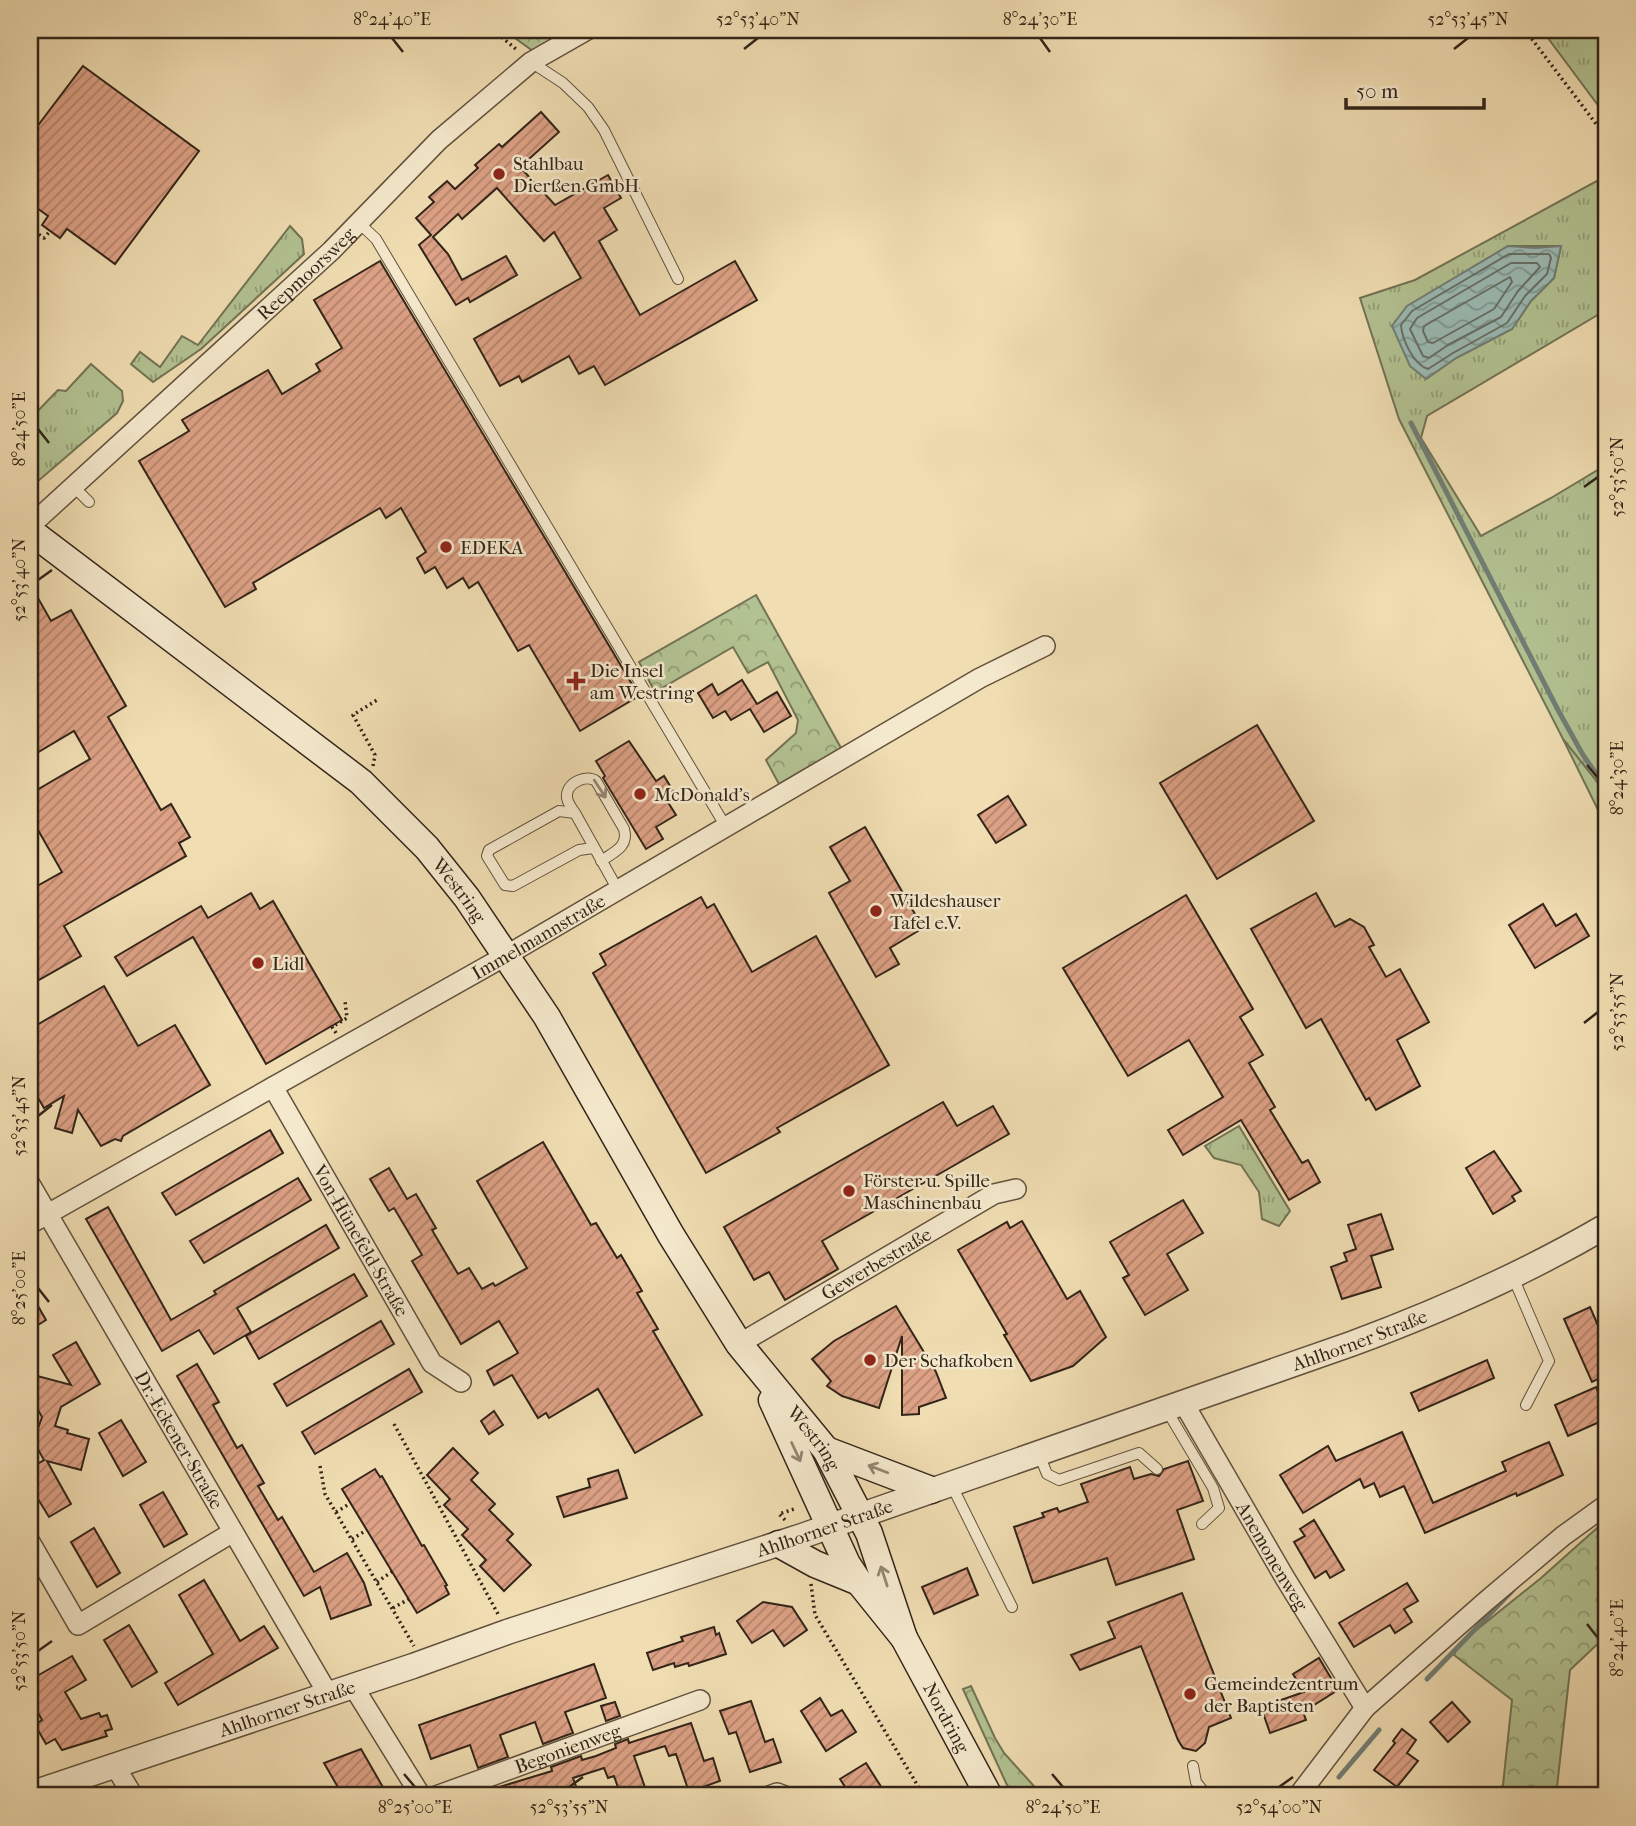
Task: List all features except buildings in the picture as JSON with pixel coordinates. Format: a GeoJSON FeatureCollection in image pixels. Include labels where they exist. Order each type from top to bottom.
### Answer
{"type":"FeatureCollection","features":[{"type":"Feature","properties":{"kind":"main road","name":"Westring"},"geometry":{"type":"LineString","coordinates":[[30,531],[361,782],[427,848],[507,955],[547,1017],[671,1235],[739,1344],[826,1450],[860,1516]]}},
{"type":"Feature","properties":{"kind":"main road","name":"Westring"},"geometry":{"type":"LineString","coordinates":[[756,1368],[831,1526]]}},
{"type":"Feature","properties":{"kind":"main road"},"geometry":{"type":"LineString","coordinates":[[826,1450],[941,1487]]}},
{"type":"Feature","properties":{"kind":"main road","name":"Nordring"},"geometry":{"type":"LineString","coordinates":[[860,1516],[869,1533],[904,1639],[989,1796]]}},
{"type":"Feature","properties":{"kind":"main road","name":"Nordring"},"geometry":{"type":"LineString","coordinates":[[831,1526],[847,1564],[859,1583],[904,1639]]}},
{"type":"Feature","properties":{"kind":"main road"},"geometry":{"type":"LineString","coordinates":[[791,1540],[815,1564],[859,1583]]}},
{"type":"Feature","properties":{"kind":"street","name":"Reepmoorsweg"},"geometry":{"type":"LineString","coordinates":[[30,526],[331,251],[439,140],[531,62],[587,30]]}},
{"type":"Feature","properties":{"kind":"street","name":"Immelmannstraße"},"geometry":{"type":"LineString","coordinates":[[30,1224],[507,955],[980,678],[1045,646]]}},
{"type":"Feature","properties":{"kind":"street","name":"Von-Hünefeld-Straße"},"geometry":{"type":"LineString","coordinates":[[273,1087],[432,1363],[461,1382]]}},
{"type":"Feature","properties":{"kind":"street","name":"Dr.-Eckener-Straße"},"geometry":{"type":"LineString","coordinates":[[30,1184],[328,1694]]}},
{"type":"Feature","properties":{"kind":"street","name":"Gewerbestraße"},"geometry":{"type":"LineString","coordinates":[[739,1344],[994,1194],[1016,1189]]}},
{"type":"Feature","properties":{"kind":"street","name":"Ahlhorner Straße"},"geometry":{"type":"LineString","coordinates":[[30,1794],[507,1632],[791,1540],[1434,1313],[1513,1277],[1606,1226]]}},
{"type":"Feature","properties":{"kind":"street","name":"Anemonenweg"},"geometry":{"type":"LineString","coordinates":[[1174,1405],[1365,1708]]}},
{"type":"Feature","properties":{"kind":"street"},"geometry":{"type":"LineString","coordinates":[[1298,1796],[1365,1708],[1563,1536],[1606,1505]]}},
{"type":"Feature","properties":{"kind":"street"},"geometry":{"type":"LineString","coordinates":[[30,1542],[78,1625],[233,1532]]}},
{"type":"Feature","properties":{"kind":"street"},"geometry":{"type":"LineString","coordinates":[[353,1686],[421,1796]]}},
{"type":"Feature","properties":{"kind":"street","name":"Begonienweg"},"geometry":{"type":"LineString","coordinates":[[436,1796],[700,1700]]}},
{"type":"Feature","properties":{"kind":"street"},"geometry":{"type":"LineString","coordinates":[[115,1766],[133,1796]]}},
{"type":"Feature","properties":{"kind":"street"},"geometry":{"type":"LineString","coordinates":[[769,1796],[777,1793],[786,1796]]}},
{"type":"Feature","properties":{"kind":"lane"},"geometry":{"type":"LineString","coordinates":[[531,62],[563,83],[588,107],[604,130],[678,279]]}},
{"type":"Feature","properties":{"kind":"lane"},"geometry":{"type":"LineString","coordinates":[[358,222],[376,239],[726,827]]}},
{"type":"Feature","properties":{"kind":"lane"},"geometry":{"type":"LineString","coordinates":[[74,487],[89,502]]}},
{"type":"Feature","properties":{"kind":"lane"},"geometry":{"type":"LineString","coordinates":[[601,861],[624,846],[627,838],[596,781],[591,777],[583,778],[572,785],[567,799],[593,848],[618,890]]}},
{"type":"Feature","properties":{"kind":"lane"},"geometry":{"type":"LineString","coordinates":[[575,813],[559,811],[489,850],[488,856],[505,885],[513,886],[579,850],[593,848]]}},
{"type":"Feature","properties":{"kind":"lane"},"geometry":{"type":"LineString","coordinates":[[1513,1277],[1549,1361],[1526,1405]]}},
{"type":"Feature","properties":{"kind":"lane"},"geometry":{"type":"LineString","coordinates":[[1174,1405],[1213,1488],[1219,1508],[1202,1524]]}},
{"type":"Feature","properties":{"kind":"lane"},"geometry":{"type":"LineString","coordinates":[[1039,1453],[1046,1474],[1059,1480],[1139,1453],[1157,1469]]}},
{"type":"Feature","properties":{"kind":"lane"},"geometry":{"type":"LineString","coordinates":[[941,1487],[1012,1607]]}},
{"type":"Feature","properties":{"kind":"lane"},"geometry":{"type":"LineString","coordinates":[[1193,1766],[1196,1782],[1207,1796]]}},
{"type":"Feature","properties":{"kind":"path"},"geometry":{"type":"LineString","coordinates":[[493,30],[531,62]]}},
{"type":"Feature","properties":{"kind":"path"},"geometry":{"type":"LineString","coordinates":[[1525,30],[1606,137]]}},
{"type":"Feature","properties":{"kind":"path"},"geometry":{"type":"LineString","coordinates":[[30,228],[44,239],[50,231]]}},
{"type":"Feature","properties":{"kind":"path"},"geometry":{"type":"LineString","coordinates":[[361,782],[374,764],[374,755],[353,715],[377,700]]}},
{"type":"Feature","properties":{"kind":"path"},"geometry":{"type":"LineString","coordinates":[[332,1027],[347,1018],[345,1001]]}},
{"type":"Feature","properties":{"kind":"path"},"geometry":{"type":"LineString","coordinates":[[394,1424],[507,1632]]}},
{"type":"Feature","properties":{"kind":"path"},"geometry":{"type":"LineString","coordinates":[[320,1466],[325,1494],[413,1642],[421,1663]]}},
{"type":"Feature","properties":{"kind":"path"},"geometry":{"type":"LineString","coordinates":[[791,1540],[779,1514],[819,1501]]}},
{"type":"Feature","properties":{"kind":"path"},"geometry":{"type":"LineString","coordinates":[[336,1512],[351,1503]]}},
{"type":"Feature","properties":{"kind":"path"},"geometry":{"type":"LineString","coordinates":[[352,1539],[367,1530]]}},
{"type":"Feature","properties":{"kind":"path"},"geometry":{"type":"LineString","coordinates":[[815,1564],[810,1588],[815,1615],[924,1796]]}},
{"type":"Feature","properties":{"kind":"path"},"geometry":{"type":"LineString","coordinates":[[377,1582],[393,1571]]}},
{"type":"Feature","properties":{"kind":"path"},"geometry":{"type":"LineString","coordinates":[[393,1608],[409,1599]]}},
{"type":"Feature","properties":{"kind":"green space"},"geometry":{"type":"Polygon","coordinates":[[[504,30],[569,30],[533,51],[504,30]]]}},
{"type":"Feature","properties":{"kind":"green space"},"geometry":{"type":"Polygon","coordinates":[[[1542,30],[1606,30],[1606,116],[1542,30]]]}},
{"type":"Feature","properties":{"kind":"green space"},"geometry":{"type":"Polygon","coordinates":[[[1606,176],[1606,310],[1427,416],[1421,438],[1481,536],[1606,465],[1606,793],[1563,739],[1399,419],[1360,298],[1415,280],[1606,176]],[[1508,246],[1463,274],[1426,379],[1456,358],[1512,329],[1531,301],[1554,278],[1561,246],[1508,246]]]}},
{"type":"Feature","properties":{"kind":"green space"},"geometry":{"type":"Polygon","coordinates":[[[290,226],[302,239],[304,254],[201,349],[153,382],[131,364],[140,352],[160,367],[182,336],[198,345],[290,226]]]}},
{"type":"Feature","properties":{"kind":"green space"},"geometry":{"type":"Polygon","coordinates":[[[91,364],[122,391],[123,401],[117,413],[37,482],[30,485],[30,419],[58,390],[66,391],[91,364]]]}},
{"type":"Feature","properties":{"kind":"green space"},"geometry":{"type":"Polygon","coordinates":[[[756,595],[841,748],[779,784],[766,760],[796,733],[798,720],[768,662],[748,673],[733,647],[655,692],[639,662],[756,595]]]}},
{"type":"Feature","properties":{"kind":"green space"},"geometry":{"type":"Polygon","coordinates":[[[1563,739],[1606,793],[1606,825],[1604,822],[1563,739]]]}},
{"type":"Feature","properties":{"kind":"green space"},"geometry":{"type":"Polygon","coordinates":[[[1239,1126],[1290,1211],[1279,1226],[1262,1219],[1259,1192],[1241,1165],[1214,1158],[1205,1146],[1239,1126]]]}},
{"type":"Feature","properties":{"kind":"green space"},"geometry":{"type":"Polygon","coordinates":[[[1606,1520],[1606,1636],[1570,1670],[1556,1796],[1494,1796],[1503,1785],[1512,1700],[1454,1655],[1459,1644],[1541,1578],[1606,1520]]]}},
{"type":"Feature","properties":{"kind":"green space"},"geometry":{"type":"Polygon","coordinates":[[[971,1686],[1004,1753],[1043,1796],[1012,1796],[963,1689],[971,1686]]]}},
{"type":"Feature","properties":{"kind":"water"},"geometry":{"type":"Polygon","coordinates":[[[1508,246],[1561,246],[1554,278],[1531,301],[1512,329],[1456,358],[1426,379],[1410,366],[1392,326],[1407,306],[1508,246]]]}},
{"type":"Feature","properties":{"kind":"waterway"},"geometry":{"type":"LineString","coordinates":[[1411,423],[1558,710],[1583,755],[1606,788]]}},
{"type":"Feature","properties":{"kind":"waterway"},"geometry":{"type":"LineString","coordinates":[[1427,1679],[1513,1590]]}},
{"type":"Feature","properties":{"kind":"waterway"},"geometry":{"type":"LineString","coordinates":[[1339,1777],[1379,1730]]}},
{"type":"Feature","properties":{"kind":"place","name":"Stahlbau Dierßen GmbH"},"geometry":{"type":"Point","coordinates":[499,174]}},
{"type":"Feature","properties":{"kind":"place","name":"EDEKA"},"geometry":{"type":"Point","coordinates":[446,547]}},
{"type":"Feature","properties":{"kind":"place","name":"Die Insel am Westring"},"geometry":{"type":"Point","coordinates":[576,681]}},
{"type":"Feature","properties":{"kind":"place","name":"McDonald's"},"geometry":{"type":"Point","coordinates":[640,794]}},
{"type":"Feature","properties":{"kind":"place","name":"Wildeshauser Tafel e.V."},"geometry":{"type":"Point","coordinates":[876,911]}},
{"type":"Feature","properties":{"kind":"place","name":"Lidl"},"geometry":{"type":"Point","coordinates":[258,963]}},
{"type":"Feature","properties":{"kind":"place","name":"Förster u. Spille Maschinenbau"},"geometry":{"type":"Point","coordinates":[849,1191]}},
{"type":"Feature","properties":{"kind":"place","name":"Der Schafkoben"},"geometry":{"type":"Point","coordinates":[870,1360]}},
{"type":"Feature","properties":{"kind":"place","name":"Gemeindezentrum der Baptisten"},"geometry":{"type":"Point","coordinates":[1190,1694]}}]}
